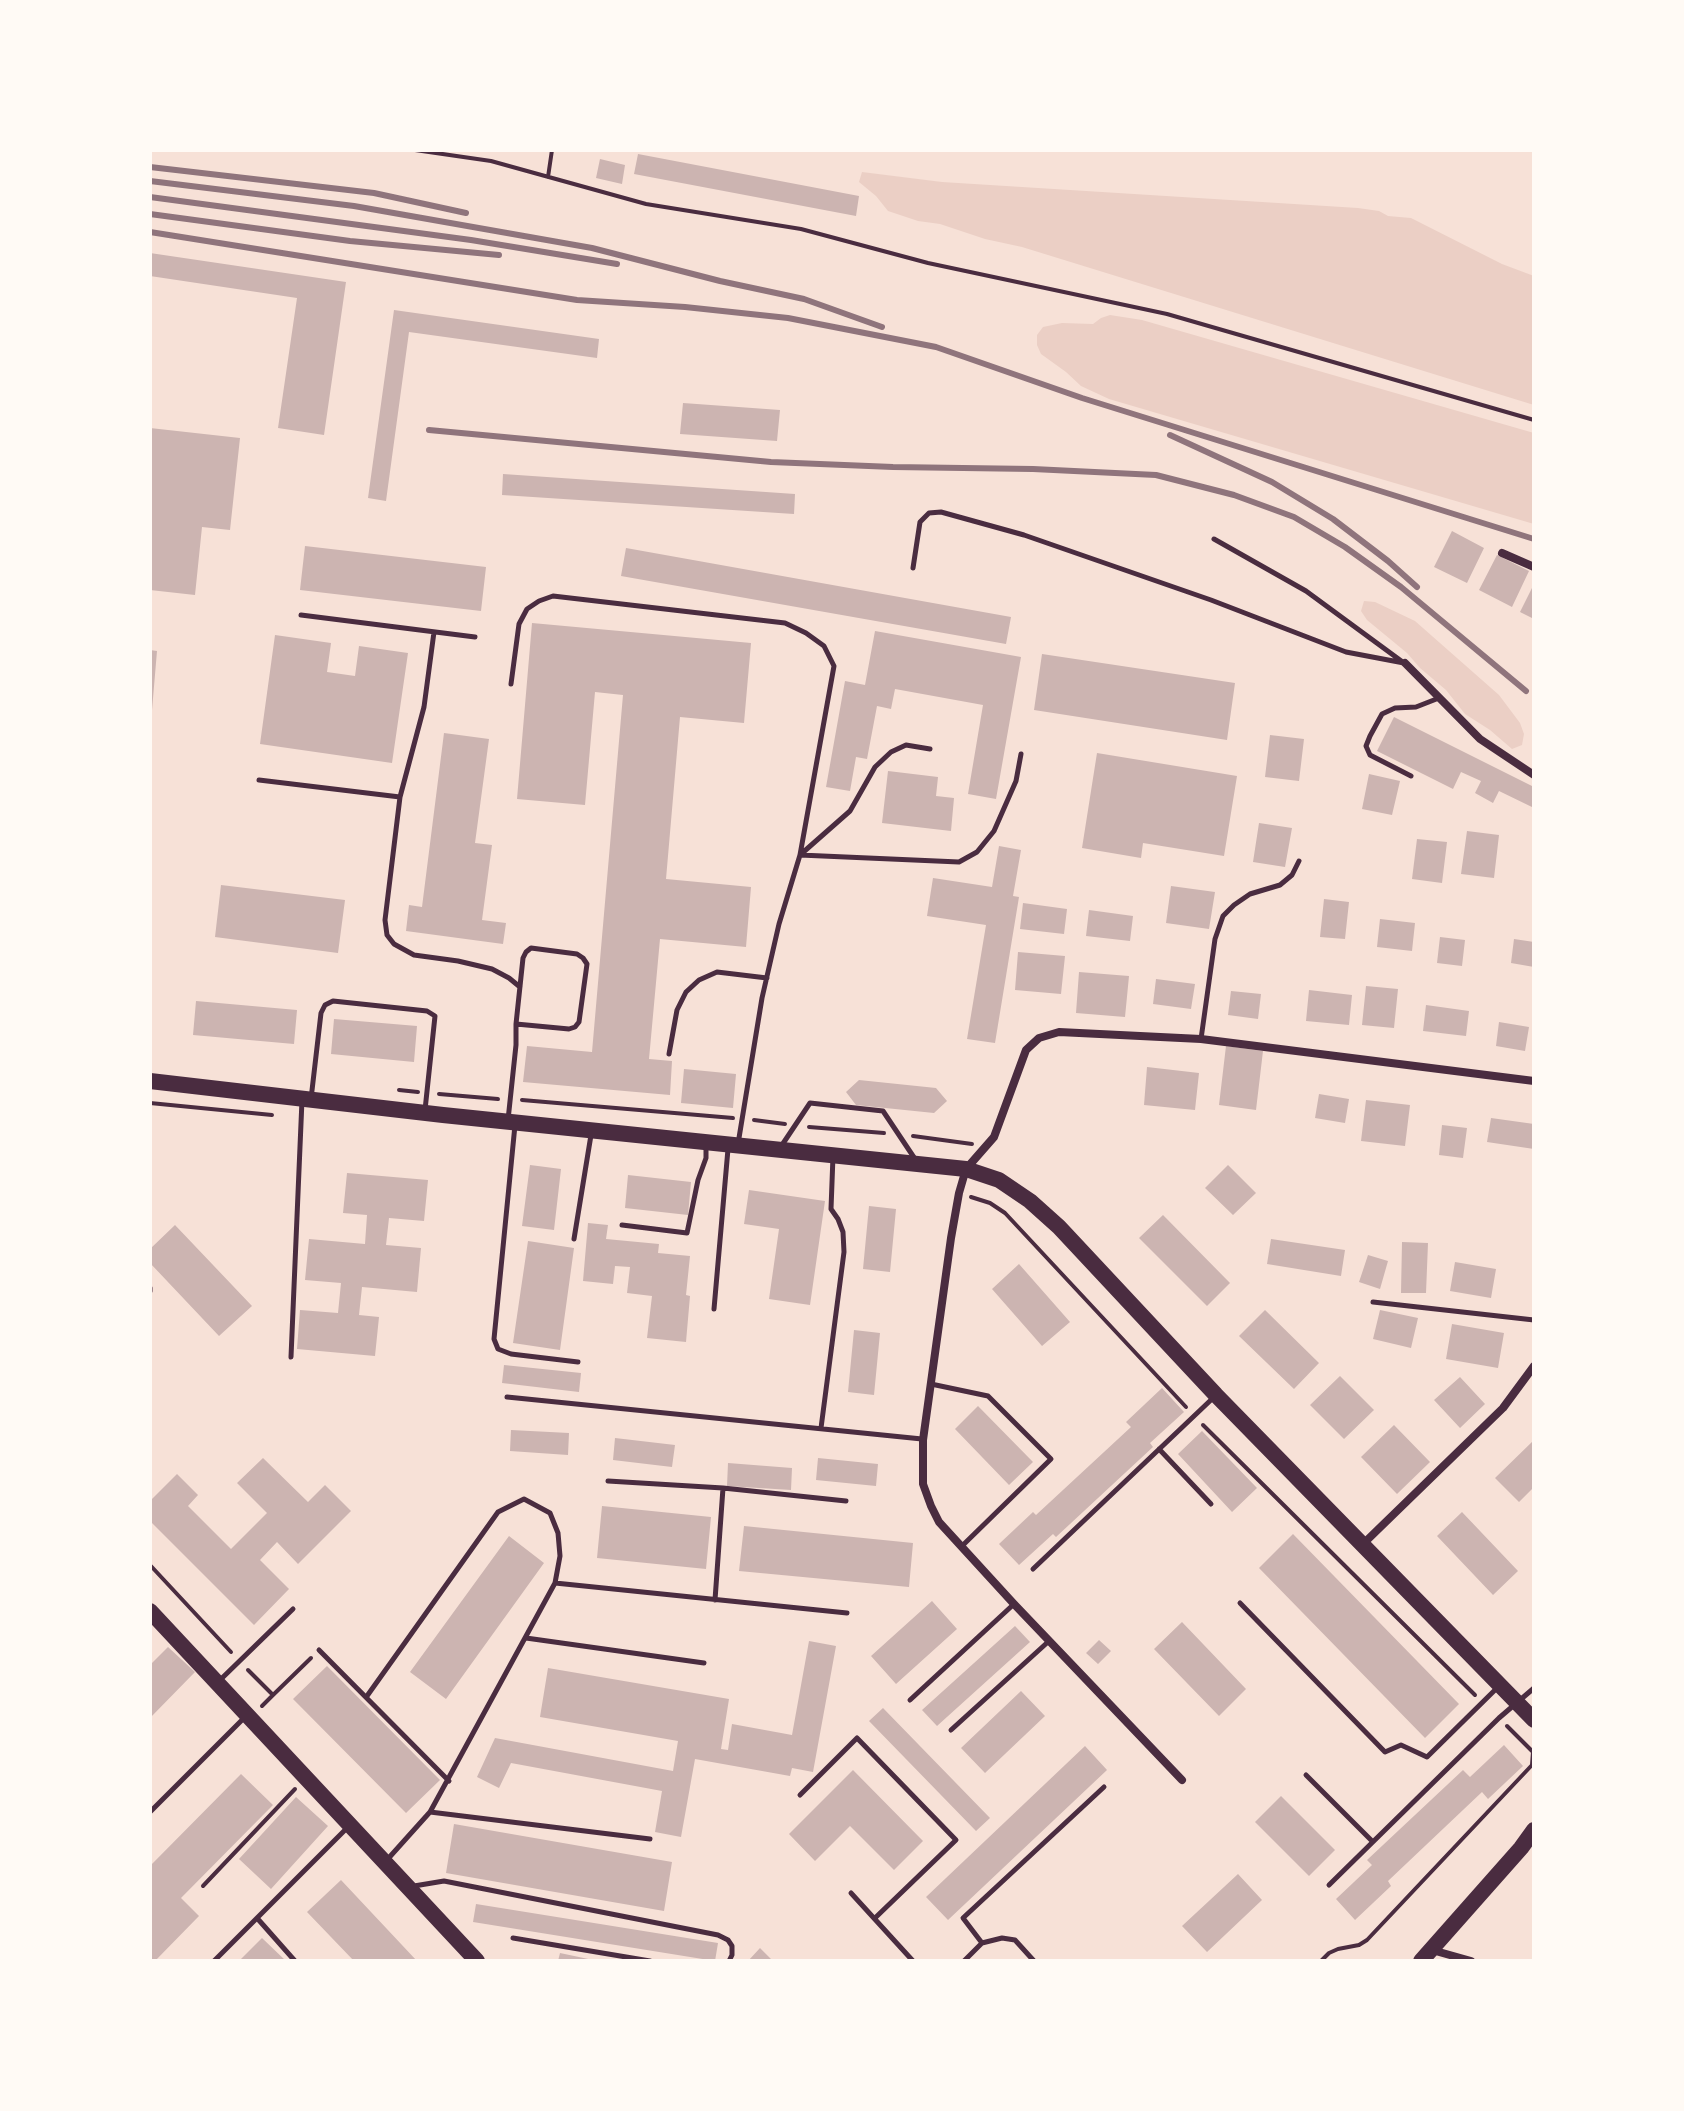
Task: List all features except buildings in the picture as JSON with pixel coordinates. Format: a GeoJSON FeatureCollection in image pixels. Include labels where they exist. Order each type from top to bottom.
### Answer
{"type":"FeatureCollection","features":[{"type":"Feature","properties":{"kind":"main road"},"geometry":{"type":"LineString","coordinates":[[150,1081],[918,1163],[966,1169],[999,1180],[1030,1201],[1059,1227],[1216,1395],[1534,1720]]}},
{"type":"Feature","properties":{"kind":"main road"},"geometry":{"type":"LineString","coordinates":[[150,1611],[218,1682],[254,1711],[350,1826],[477,1961]]}},
{"type":"Feature","properties":{"kind":"main road"},"geometry":{"type":"LineString","coordinates":[[1426,1955],[1534,1830]]}},
{"type":"Feature","properties":{"kind":"street"},"geometry":{"type":"LineString","coordinates":[[1502,553],[1534,567]]}},
{"type":"Feature","properties":{"kind":"street"},"geometry":{"type":"LineString","coordinates":[[1405,663],[1480,739],[1534,775]]}},
{"type":"Feature","properties":{"kind":"street"},"geometry":{"type":"LineString","coordinates":[[1182,1780],[939,1522],[923,1484],[923,1440],[951,1238],[966,1169],[994,1137],[1026,1050],[1039,1038],[1059,1032],[1201,1039],[1534,1081]]}},
{"type":"Feature","properties":{"kind":"street"},"geometry":{"type":"LineString","coordinates":[[1362,1545],[1503,1408],[1534,1366]]}},
{"type":"Feature","properties":{"kind":"street"},"geometry":{"type":"LineString","coordinates":[[1426,1955],[1471,1961]]}},
{"type":"Feature","properties":{"kind":"lane"},"geometry":{"type":"LineString","coordinates":[[913,568],[920,522],[929,513],[941,512],[1024,535],[1211,600],[1346,652],[1405,663]]}},
{"type":"Feature","properties":{"kind":"lane"},"geometry":{"type":"LineString","coordinates":[[1214,539],[1306,591],[1405,663]]}},
{"type":"Feature","properties":{"kind":"lane"},"geometry":{"type":"LineString","coordinates":[[511,684],[519,624],[527,609],[553,596],[785,623],[824,646],[834,666],[800,855],[779,924],[742,1119],[733,1144],[714,1309]]}},
{"type":"Feature","properties":{"kind":"lane"},"geometry":{"type":"LineString","coordinates":[[301,615],[475,637]]}},
{"type":"Feature","properties":{"kind":"lane"},"geometry":{"type":"LineString","coordinates":[[434,632],[424,707],[400,797],[385,920],[387,935],[394,944],[414,955],[492,969],[520,987]]}},
{"type":"Feature","properties":{"kind":"lane"},"geometry":{"type":"LineString","coordinates":[[1411,776],[1370,755],[1366,746],[1382,714],[1395,708],[1416,707],[1440,697]]}},
{"type":"Feature","properties":{"kind":"lane"},"geometry":{"type":"LineString","coordinates":[[800,855],[850,811],[875,767],[891,752],[906,745],[930,749]]}},
{"type":"Feature","properties":{"kind":"lane"},"geometry":{"type":"LineString","coordinates":[[800,855],[959,862],[977,852],[994,831],[1016,781],[1021,754]]}},
{"type":"Feature","properties":{"kind":"lane"},"geometry":{"type":"LineString","coordinates":[[259,780],[400,797]]}},
{"type":"Feature","properties":{"kind":"lane"},"geometry":{"type":"LineString","coordinates":[[1201,1039],[1215,939],[1223,916],[1250,894],[1280,885],[1292,875],[1299,861]]}},
{"type":"Feature","properties":{"kind":"lane"},"geometry":{"type":"LineString","coordinates":[[516,1024],[575,1027],[579,1022],[587,964],[583,958],[577,954],[531,948],[523,958],[516,1024],[516,1045],[510,1099],[512,1121],[494,1339],[498,1349],[511,1354],[578,1362]]}},
{"type":"Feature","properties":{"kind":"lane"},"geometry":{"type":"LineString","coordinates":[[669,1054],[677,1010],[686,992],[699,980],[717,972],[767,978]]}},
{"type":"Feature","properties":{"kind":"lane"},"geometry":{"type":"LineString","coordinates":[[291,1357],[307,1099],[321,1013],[325,1005],[333,1001],[427,1011],[435,1016],[425,1112]]}},
{"type":"Feature","properties":{"kind":"lane"},"geometry":{"type":"LineString","coordinates":[[780,1150],[810,1103],[883,1111],[918,1163]]}},
{"type":"Feature","properties":{"kind":"lane"},"geometry":{"type":"LineString","coordinates":[[574,1239],[592,1130]]}},
{"type":"Feature","properties":{"kind":"lane"},"geometry":{"type":"LineString","coordinates":[[622,1225],[687,1233],[706,1158],[706,1142]]}},
{"type":"Feature","properties":{"kind":"lane"},"geometry":{"type":"LineString","coordinates":[[821,1428],[844,1252],[843,1232],[831,1209],[833,1155]]}},
{"type":"Feature","properties":{"kind":"lane"},"geometry":{"type":"LineString","coordinates":[[1373,1302],[1534,1320]]}},
{"type":"Feature","properties":{"kind":"lane"},"geometry":{"type":"LineString","coordinates":[[931,1384],[988,1396],[1051,1459],[961,1547]]}},
{"type":"Feature","properties":{"kind":"lane"},"geometry":{"type":"LineString","coordinates":[[1033,1569],[1216,1395]]}},
{"type":"Feature","properties":{"kind":"lane"},"geometry":{"type":"LineString","coordinates":[[507,1397],[923,1440]]}},
{"type":"Feature","properties":{"kind":"lane"},"geometry":{"type":"LineString","coordinates":[[1159,1449],[1211,1504]]}},
{"type":"Feature","properties":{"kind":"lane"},"geometry":{"type":"LineString","coordinates":[[608,1481],[723,1488],[846,1501]]}},
{"type":"Feature","properties":{"kind":"lane"},"geometry":{"type":"LineString","coordinates":[[715,1600],[723,1488]]}},
{"type":"Feature","properties":{"kind":"lane"},"geometry":{"type":"LineString","coordinates":[[367,1696],[498,1512],[524,1499],[550,1513],[558,1533],[560,1556],[555,1583],[449,1781],[430,1812],[385,1862]]}},
{"type":"Feature","properties":{"kind":"lane"},"geometry":{"type":"LineString","coordinates":[[555,1583],[847,1613]]}},
{"type":"Feature","properties":{"kind":"lane"},"geometry":{"type":"LineString","coordinates":[[1240,1603],[1385,1752],[1401,1745],[1427,1757],[1501,1685]]}},
{"type":"Feature","properties":{"kind":"lane"},"geometry":{"type":"LineString","coordinates":[[910,1700],[1014,1604]]}},
{"type":"Feature","properties":{"kind":"lane"},"geometry":{"type":"LineString","coordinates":[[218,1682],[293,1609]]}},
{"type":"Feature","properties":{"kind":"lane"},"geometry":{"type":"LineString","coordinates":[[526,1638],[704,1663]]}},
{"type":"Feature","properties":{"kind":"lane"},"geometry":{"type":"LineString","coordinates":[[951,1730],[1049,1641]]}},
{"type":"Feature","properties":{"kind":"lane"},"geometry":{"type":"LineString","coordinates":[[319,1650],[449,1781]]}},
{"type":"Feature","properties":{"kind":"lane"},"geometry":{"type":"LineString","coordinates":[[1329,1885],[1499,1718],[1534,1688]]}},
{"type":"Feature","properties":{"kind":"lane"},"geometry":{"type":"LineString","coordinates":[[150,1812],[254,1711]]}},
{"type":"Feature","properties":{"kind":"lane"},"geometry":{"type":"LineString","coordinates":[[800,1795],[857,1738],[956,1840],[875,1918]]}},
{"type":"Feature","properties":{"kind":"lane"},"geometry":{"type":"LineString","coordinates":[[1306,1775],[1372,1841]]}},
{"type":"Feature","properties":{"kind":"lane"},"geometry":{"type":"LineString","coordinates":[[982,1943],[963,1918],[1104,1787]]}},
{"type":"Feature","properties":{"kind":"lane"},"geometry":{"type":"LineString","coordinates":[[430,1812],[650,1839]]}},
{"type":"Feature","properties":{"kind":"lane"},"geometry":{"type":"LineString","coordinates":[[214,1961],[350,1826]]}},
{"type":"Feature","properties":{"kind":"lane"},"geometry":{"type":"LineString","coordinates":[[409,1888],[444,1881],[718,1935],[732,1946],[729,1961]]}},
{"type":"Feature","properties":{"kind":"lane"},"geometry":{"type":"LineString","coordinates":[[851,1893],[913,1961]]}},
{"type":"Feature","properties":{"kind":"lane"},"geometry":{"type":"LineString","coordinates":[[257,1918],[295,1961]]}},
{"type":"Feature","properties":{"kind":"lane"},"geometry":{"type":"LineString","coordinates":[[513,1938],[650,1961]]}},
{"type":"Feature","properties":{"kind":"lane"},"geometry":{"type":"LineString","coordinates":[[964,1961],[982,1943],[1002,1938],[1015,1940],[1034,1961]]}},
{"type":"Feature","properties":{"kind":"path"},"geometry":{"type":"LineString","coordinates":[[415,150],[491,161],[646,204],[801,229],[928,263],[1167,314],[1534,420]]}},
{"type":"Feature","properties":{"kind":"path"},"geometry":{"type":"LineString","coordinates":[[548,177],[552,150]]}},
{"type":"Feature","properties":{"kind":"path"},"geometry":{"type":"LineString","coordinates":[[399,1090],[742,1119],[986,1146]]}},
{"type":"Feature","properties":{"kind":"path"},"geometry":{"type":"LineString","coordinates":[[150,1103],[271,1115]]}},
{"type":"Feature","properties":{"kind":"path"},"geometry":{"type":"LineString","coordinates":[[959,1193],[990,1203],[1005,1213],[1194,1415],[1483,1702]]}},
{"type":"Feature","properties":{"kind":"path"},"geometry":{"type":"LineString","coordinates":[[150,1565],[273,1695]]}},
{"type":"Feature","properties":{"kind":"path"},"geometry":{"type":"LineString","coordinates":[[254,1711],[319,1650]]}},
{"type":"Feature","properties":{"kind":"path"},"geometry":{"type":"LineString","coordinates":[[1321,1961],[1329,1953],[1367,1940],[1532,1765],[1533,1752],[1499,1718]]}},
{"type":"Feature","properties":{"kind":"path"},"geometry":{"type":"LineString","coordinates":[[203,1886],[297,1787]]}},
{"type":"Feature","properties":{"kind":"shaded area"},"geometry":{"type":"Polygon","coordinates":[[[862,172],[942,182],[1358,208],[1411,218],[1502,264],[1534,276],[1534,405],[1022,247],[888,211],[859,182],[862,172]]]}},
{"type":"Feature","properties":{"kind":"shaded area"},"geometry":{"type":"Polygon","coordinates":[[[1110,315],[1142,320],[1534,433],[1534,524],[1109,399],[1081,386],[1041,354],[1037,335],[1043,327],[1062,323],[1093,324],[1110,315]]]}},
{"type":"Feature","properties":{"kind":"shaded area"},"geometry":{"type":"Polygon","coordinates":[[[1364,601],[1375,602],[1415,621],[1499,695],[1520,723],[1524,734],[1522,745],[1512,749],[1465,714],[1446,690],[1367,620],[1361,611],[1364,601]]]}},
{"type":"Feature","properties":{"kind":"railway"},"geometry":{"type":"LineString","coordinates":[[150,167],[374,193],[466,213]]}},
{"type":"Feature","properties":{"kind":"railway"},"geometry":{"type":"LineString","coordinates":[[150,181],[354,206],[592,248],[804,299],[882,327]]}},
{"type":"Feature","properties":{"kind":"railway"},"geometry":{"type":"LineString","coordinates":[[150,197],[471,240],[617,264]]}},
{"type":"Feature","properties":{"kind":"railway"},"geometry":{"type":"LineString","coordinates":[[150,214],[350,241],[499,255]]}},
{"type":"Feature","properties":{"kind":"railway"},"geometry":{"type":"LineString","coordinates":[[150,232],[577,300],[788,318],[936,347],[1082,398],[1534,539]]}},
{"type":"Feature","properties":{"kind":"railway"},"geometry":{"type":"LineString","coordinates":[[429,430],[771,462],[1156,475],[1234,495],[1294,517],[1345,547],[1401,587],[1526,691]]}},
{"type":"Feature","properties":{"kind":"railway"},"geometry":{"type":"LineString","coordinates":[[1170,435],[1272,482],[1333,519],[1417,587]]}}]}
